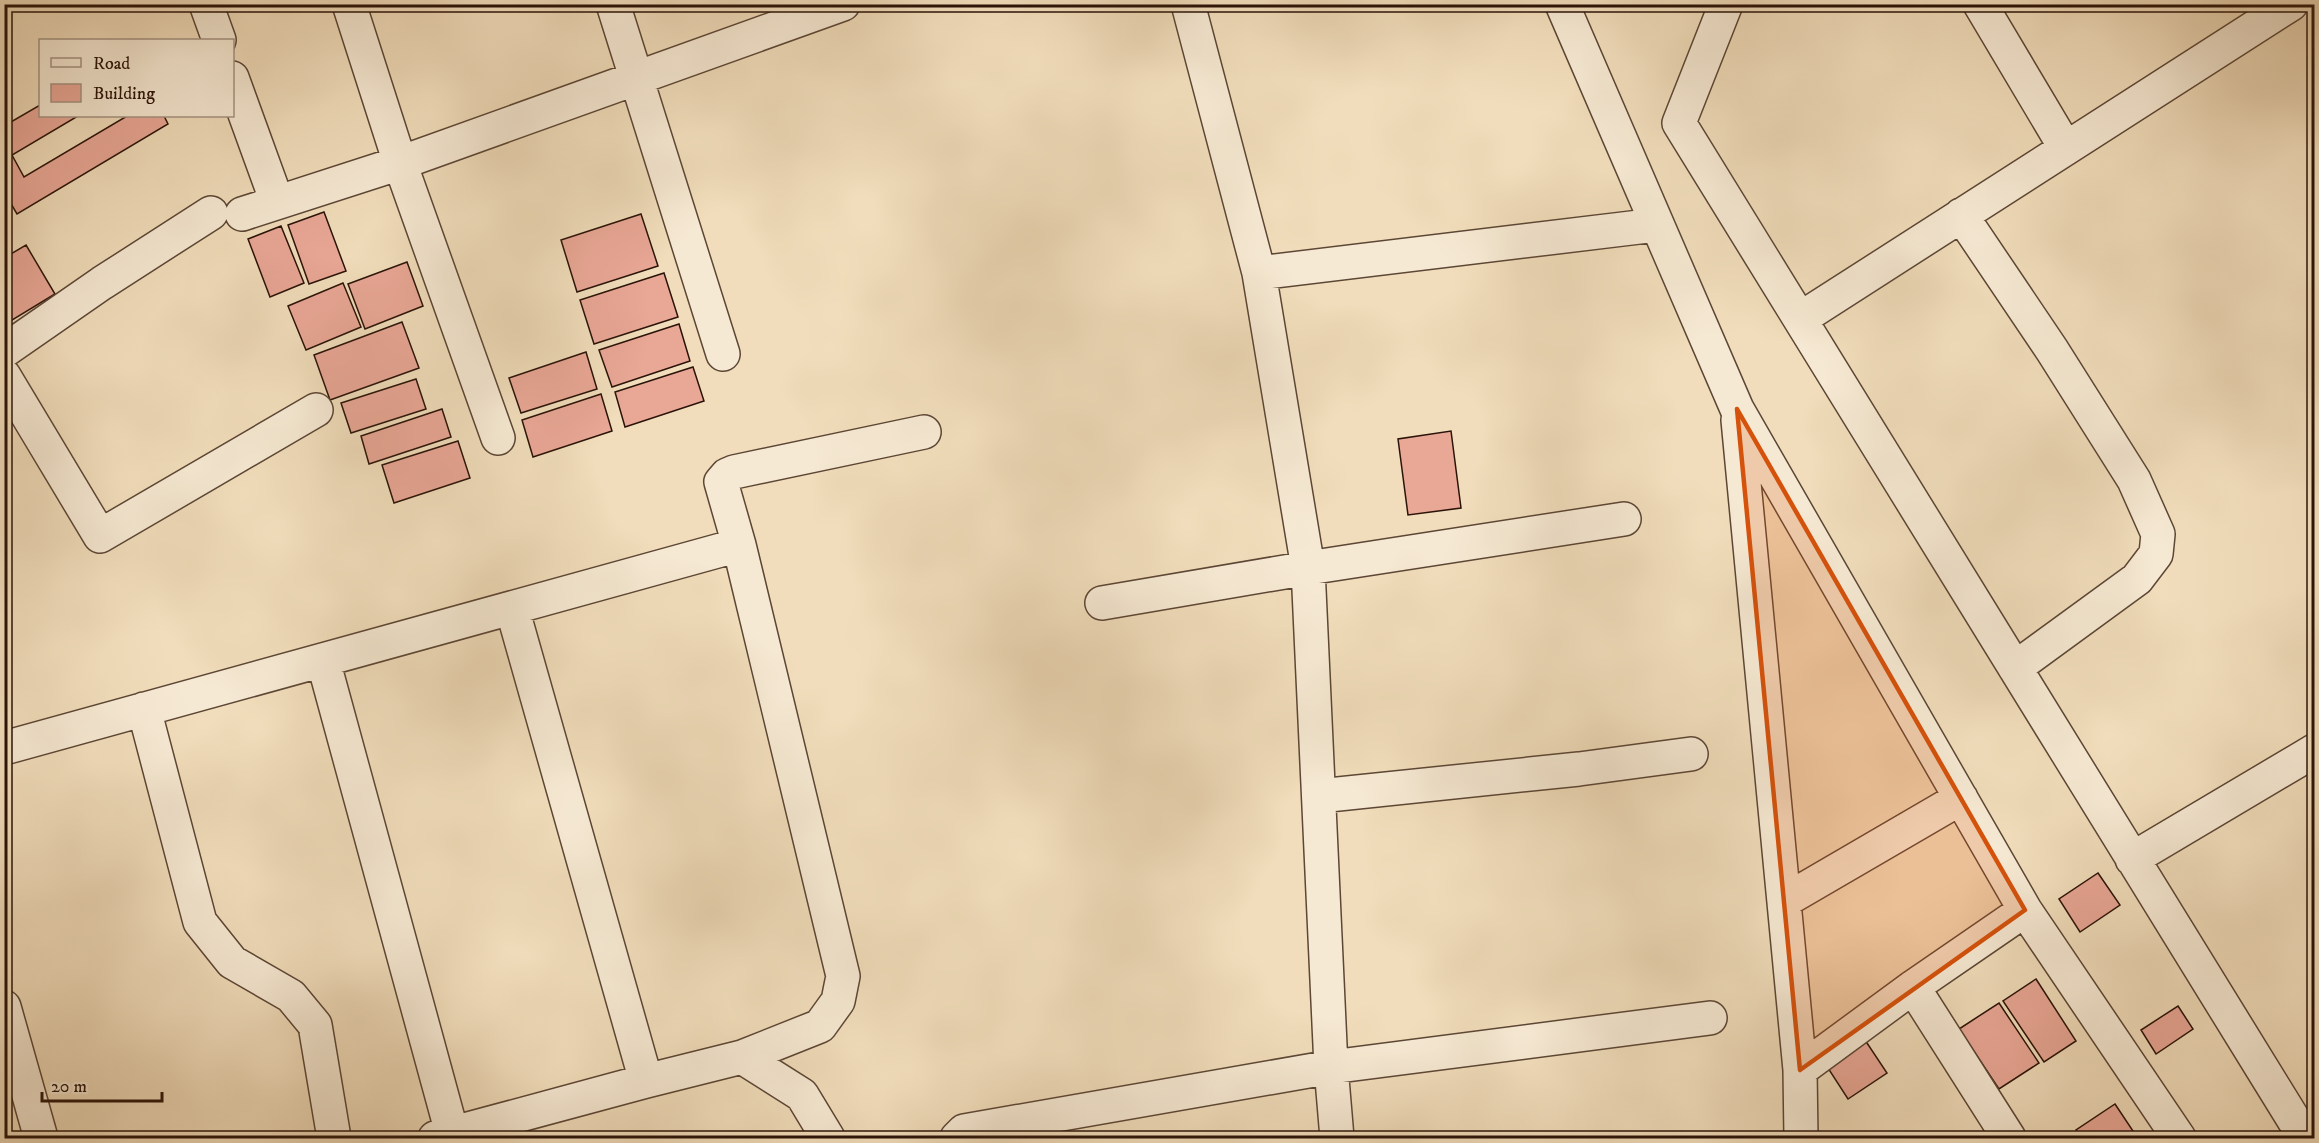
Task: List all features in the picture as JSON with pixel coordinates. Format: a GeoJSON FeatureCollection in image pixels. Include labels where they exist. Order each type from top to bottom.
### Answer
{"type":"FeatureCollection","features":[{"type":"Feature","properties":{"kind":"street"},"geometry":{"type":"LineString","coordinates":[[206,4],[219,39]]}},
{"type":"Feature","properties":{"kind":"street"},"geometry":{"type":"LineString","coordinates":[[349,4],[400,163],[498,438]]}},
{"type":"Feature","properties":{"kind":"street"},"geometry":{"type":"LineString","coordinates":[[613,4],[723,354]]}},
{"type":"Feature","properties":{"kind":"street"},"geometry":{"type":"LineString","coordinates":[[4,351],[102,284],[227,214],[277,202],[400,163],[843,4]]}},
{"type":"Feature","properties":{"kind":"street"},"geometry":{"type":"LineString","coordinates":[[1188,4],[1259,273],[1308,568],[1331,1067],[1337,1138]]}},
{"type":"Feature","properties":{"kind":"street"},"geometry":{"type":"LineString","coordinates":[[1562,4],[1737,409],[2025,910],[2179,1138]]}},
{"type":"Feature","properties":{"kind":"street"},"geometry":{"type":"LineString","coordinates":[[1726,4],[1679,123],[2305,1138]]}},
{"type":"Feature","properties":{"kind":"street"},"geometry":{"type":"LineString","coordinates":[[1980,4],[2065,147]]}},
{"type":"Feature","properties":{"kind":"street"},"geometry":{"type":"LineString","coordinates":[[1800,319],[2290,4]]}},
{"type":"Feature","properties":{"kind":"street"},"geometry":{"type":"LineString","coordinates":[[234,84],[277,202]]}},
{"type":"Feature","properties":{"kind":"street"},"geometry":{"type":"LineString","coordinates":[[1961,215],[2052,350],[2134,480],[2158,534],[2157,554],[2137,579],[2015,668]]}},
{"type":"Feature","properties":{"kind":"street"},"geometry":{"type":"LineString","coordinates":[[1259,273],[1656,225]]}},
{"type":"Feature","properties":{"kind":"street"},"geometry":{"type":"LineString","coordinates":[[4,376],[100,536],[316,410]]}},
{"type":"Feature","properties":{"kind":"street"},"geometry":{"type":"LineString","coordinates":[[1737,409],[1800,1070],[1801,1138]]}},
{"type":"Feature","properties":{"kind":"street"},"geometry":{"type":"LineString","coordinates":[[323,660],[444,1136],[742,1057],[820,1026],[838,1001],[843,976],[739,544],[721,482],[727,475],[734,472],[924,432]]}},
{"type":"Feature","properties":{"kind":"street"},"geometry":{"type":"LineString","coordinates":[[1102,603],[1308,568],[1624,519]]}},
{"type":"Feature","properties":{"kind":"street"},"geometry":{"type":"LineString","coordinates":[[4,748],[739,544]]}},
{"type":"Feature","properties":{"kind":"street"},"geometry":{"type":"LineString","coordinates":[[512,608],[646,1081]]}},
{"type":"Feature","properties":{"kind":"street"},"geometry":{"type":"LineString","coordinates":[[144,709],[200,922],[232,962],[291,996],[315,1024],[334,1138]]}},
{"type":"Feature","properties":{"kind":"street"},"geometry":{"type":"LineString","coordinates":[[2132,859],[2314,751]]}},
{"type":"Feature","properties":{"kind":"street"},"geometry":{"type":"LineString","coordinates":[[1319,796],[1579,769],[1691,754]]}},
{"type":"Feature","properties":{"kind":"street"},"geometry":{"type":"LineString","coordinates":[[1784,901],[1961,798]]}},
{"type":"Feature","properties":{"kind":"street"},"geometry":{"type":"LineString","coordinates":[[1800,1070],[1913,987],[2025,910]]}},
{"type":"Feature","properties":{"kind":"street"},"geometry":{"type":"LineString","coordinates":[[1913,987],[2009,1138]]}},
{"type":"Feature","properties":{"kind":"street"},"geometry":{"type":"LineString","coordinates":[[4,1007],[41,1138]]}},
{"type":"Feature","properties":{"kind":"street"},"geometry":{"type":"LineString","coordinates":[[957,1138],[964,1131],[1331,1067],[1710,1018]]}},
{"type":"Feature","properties":{"kind":"street"},"geometry":{"type":"LineString","coordinates":[[742,1057],[802,1095],[828,1138]]}},
{"type":"Feature","properties":{"kind":"highlighted area"},"geometry":{"type":"Polygon","coordinates":[[[1737,409],[2025,910],[1800,1070],[1737,409]]]}},
{"type":"Feature","properties":{"kind":"building"},"geometry":{"type":"Polygon","coordinates":[[[39,106],[39,117],[76,117],[12,155],[24,177],[125,117],[164,117],[168,124],[17,214],[4,192],[4,126],[39,106]]]}},
{"type":"Feature","properties":{"kind":"building"},"geometry":{"type":"Polygon","coordinates":[[[324,212],[346,271],[309,284],[288,225],[324,212]]]}},
{"type":"Feature","properties":{"kind":"building"},"geometry":{"type":"Polygon","coordinates":[[[641,214],[658,266],[577,292],[561,240],[641,214]]]}},
{"type":"Feature","properties":{"kind":"building"},"geometry":{"type":"Polygon","coordinates":[[[281,226],[304,283],[270,297],[248,239],[281,226]]]}},
{"type":"Feature","properties":{"kind":"building"},"geometry":{"type":"Polygon","coordinates":[[[26,245],[55,294],[4,325],[4,258],[26,245]]]}},
{"type":"Feature","properties":{"kind":"building"},"geometry":{"type":"Polygon","coordinates":[[[407,262],[423,306],[365,329],[348,284],[407,262]]]}},
{"type":"Feature","properties":{"kind":"building"},"geometry":{"type":"Polygon","coordinates":[[[664,273],[678,317],[594,344],[580,300],[664,273]]]}},
{"type":"Feature","properties":{"kind":"building"},"geometry":{"type":"Polygon","coordinates":[[[343,283],[361,327],[306,350],[288,306],[343,283]]]}},
{"type":"Feature","properties":{"kind":"building"},"geometry":{"type":"Polygon","coordinates":[[[402,322],[419,368],[330,400],[314,355],[402,322]]]}},
{"type":"Feature","properties":{"kind":"building"},"geometry":{"type":"Polygon","coordinates":[[[679,324],[690,361],[612,387],[599,350],[679,324]]]}},
{"type":"Feature","properties":{"kind":"building"},"geometry":{"type":"Polygon","coordinates":[[[586,352],[597,389],[521,413],[509,378],[586,352]]]}},
{"type":"Feature","properties":{"kind":"building"},"geometry":{"type":"Polygon","coordinates":[[[693,367],[704,401],[625,427],[615,392],[693,367]]]}},
{"type":"Feature","properties":{"kind":"building"},"geometry":{"type":"Polygon","coordinates":[[[416,379],[426,409],[351,433],[341,403],[416,379]]]}},
{"type":"Feature","properties":{"kind":"building"},"geometry":{"type":"Polygon","coordinates":[[[601,394],[612,431],[533,457],[522,420],[601,394]]]}},
{"type":"Feature","properties":{"kind":"building"},"geometry":{"type":"Polygon","coordinates":[[[442,409],[451,437],[369,464],[361,436],[442,409]]]}},
{"type":"Feature","properties":{"kind":"building"},"geometry":{"type":"Polygon","coordinates":[[[1451,431],[1461,508],[1408,515],[1398,439],[1451,431]]]}},
{"type":"Feature","properties":{"kind":"building"},"geometry":{"type":"Polygon","coordinates":[[[458,441],[470,478],[394,503],[382,465],[458,441]]]}},
{"type":"Feature","properties":{"kind":"building"},"geometry":{"type":"Polygon","coordinates":[[[2098,873],[2120,905],[2080,932],[2059,899],[2098,873]]]}},
{"type":"Feature","properties":{"kind":"building"},"geometry":{"type":"Polygon","coordinates":[[[2036,979],[2076,1041],[2044,1062],[2003,1001],[2036,979]]]}},
{"type":"Feature","properties":{"kind":"building"},"geometry":{"type":"Polygon","coordinates":[[[1999,1003],[2039,1063],[1999,1089],[1959,1029],[1999,1003]]]}},
{"type":"Feature","properties":{"kind":"building"},"geometry":{"type":"Polygon","coordinates":[[[2178,1006],[2193,1029],[2156,1054],[2141,1030],[2178,1006]]]}},
{"type":"Feature","properties":{"kind":"building"},"geometry":{"type":"Polygon","coordinates":[[[1865,1040],[1887,1073],[1848,1099],[1826,1065],[1865,1040]]]}},
{"type":"Feature","properties":{"kind":"building"},"geometry":{"type":"Polygon","coordinates":[[[2115,1104],[2137,1137],[2082,1138],[2076,1130],[2115,1104]]]}}]}
